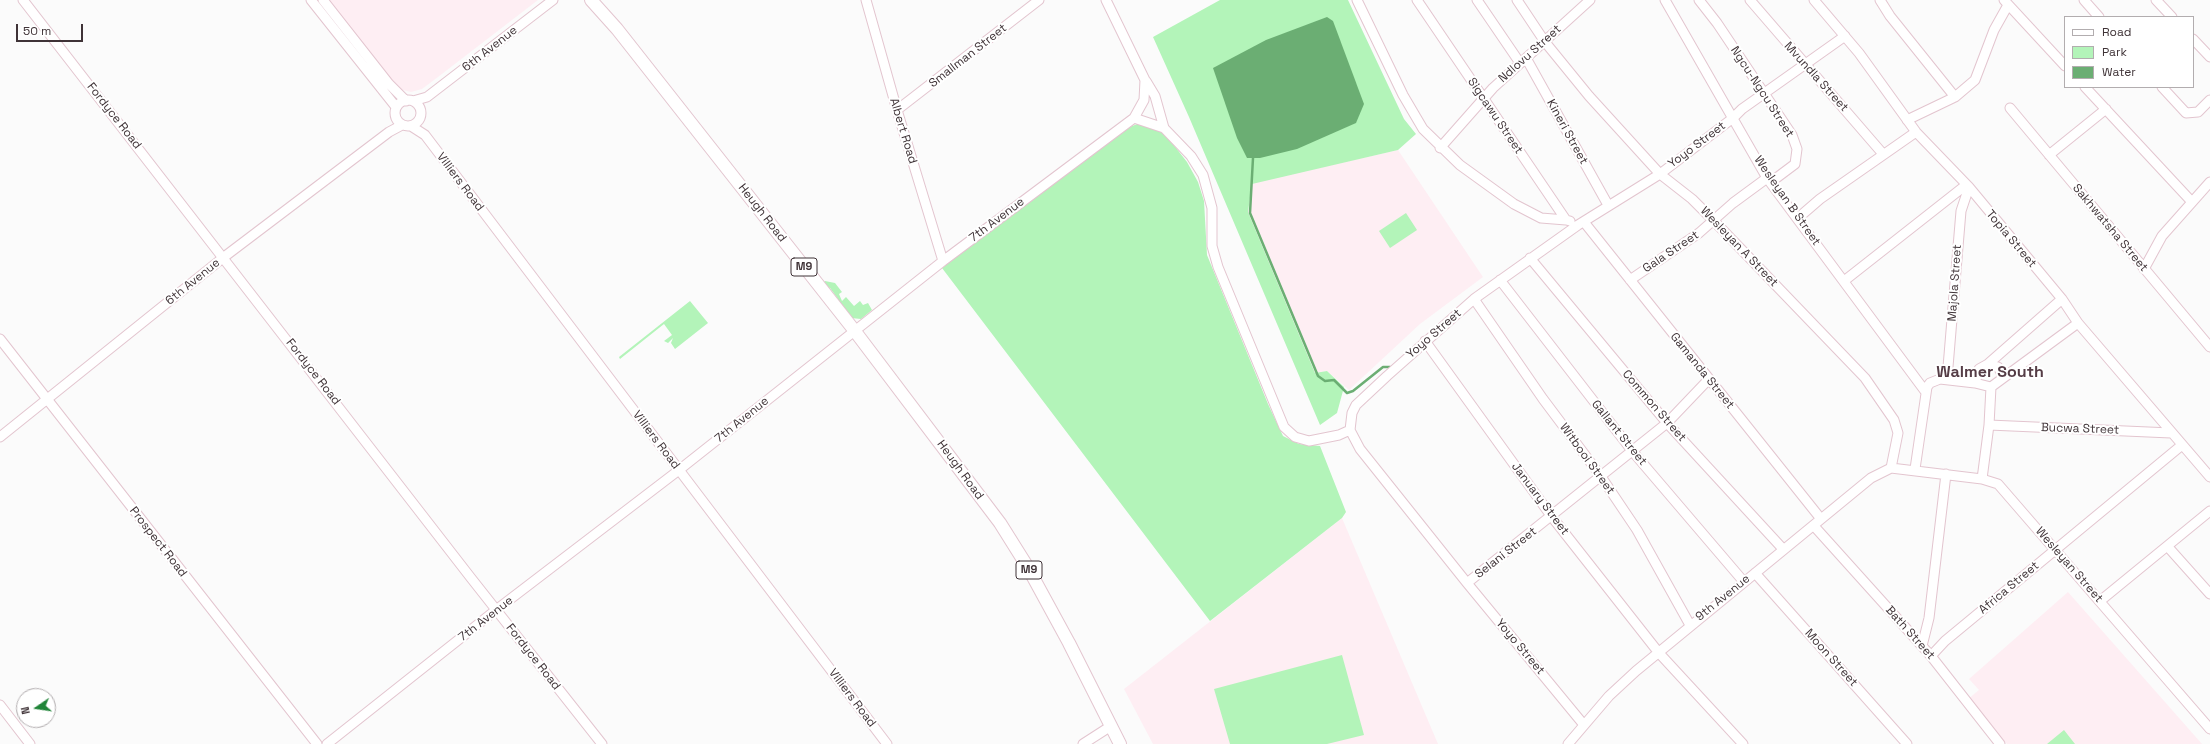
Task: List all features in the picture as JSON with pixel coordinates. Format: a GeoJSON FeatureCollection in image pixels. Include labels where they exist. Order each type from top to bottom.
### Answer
{"type":"FeatureCollection","features":[{"type":"Feature","properties":{"kind":"main road","name":"Heugh Road"},"geometry":{"type":"LineString","coordinates":[[591,0],[617,29],[854,330],[986,507],[992,522],[1059,642],[1108,728],[1120,744]]}},
{"type":"Feature","properties":{"kind":"main road","name":"Heugh Road"},"geometry":{"type":"LineString","coordinates":[[1108,728],[1112,744]]}},
{"type":"Feature","properties":{"kind":"street","name":"Fordyce Road"},"geometry":{"type":"LineString","coordinates":[[23,0],[224,257],[496,610],[602,744]]}},
{"type":"Feature","properties":{"kind":"street"},"geometry":{"type":"LineString","coordinates":[[311,0],[396,107]]}},
{"type":"Feature","properties":{"kind":"street"},"geometry":{"type":"LineString","coordinates":[[323,0],[385,79],[421,109]]}},
{"type":"Feature","properties":{"kind":"street","name":"6th Avenue"},"geometry":{"type":"LineString","coordinates":[[389,132],[395,118],[396,107],[402,101],[410,101],[426,97],[553,0]]}},
{"type":"Feature","properties":{"kind":"street","name":"Albert Road"},"geometry":{"type":"LineString","coordinates":[[866,0],[897,110],[943,261]]}},
{"type":"Feature","properties":{"kind":"street","name":"Smallman Street"},"geometry":{"type":"LineString","coordinates":[[897,110],[1038,0]]}},
{"type":"Feature","properties":{"kind":"street"},"geometry":{"type":"LineString","coordinates":[[1106,0],[1146,85],[1155,96],[1164,128]]}},
{"type":"Feature","properties":{"kind":"street"},"geometry":{"type":"LineString","coordinates":[[1357,0],[1403,96],[1423,129],[1440,148],[1460,165],[1514,204],[1541,218],[1581,223]]}},
{"type":"Feature","properties":{"kind":"street","name":"Sigcawu Street"},"geometry":{"type":"LineString","coordinates":[[1418,0],[1566,220]]}},
{"type":"Feature","properties":{"kind":"street","name":"Kineri Street"},"geometry":{"type":"LineString","coordinates":[[1477,0],[1523,61],[1608,205]]}},
{"type":"Feature","properties":{"kind":"street","name":"Wesleyan A Street"},"geometry":{"type":"LineString","coordinates":[[1517,0],[1545,42],[1589,96],[1660,174],[1692,199],[1865,378],[1894,420],[1898,433],[1891,468]]}},
{"type":"Feature","properties":{"kind":"street","name":"Ndlovu Street"},"geometry":{"type":"LineString","coordinates":[[1440,148],[1483,98],[1590,0]]}},
{"type":"Feature","properties":{"kind":"street","name":"Wesleyan B Street"},"geometry":{"type":"LineString","coordinates":[[1665,0],[1769,180],[1925,391]]}},
{"type":"Feature","properties":{"kind":"street","name":"Ngcu-Ngcu Street"},"geometry":{"type":"LineString","coordinates":[[1699,0],[1792,135],[1797,154],[1792,168],[1769,180]]}},
{"type":"Feature","properties":{"kind":"street","name":"Mvundla Street"},"geometry":{"type":"LineString","coordinates":[[1750,0],[1803,64],[1848,111],[1883,154]]}},
{"type":"Feature","properties":{"kind":"street","name":"Topia Street"},"geometry":{"type":"LineString","coordinates":[[1814,0],[1845,36],[1916,132],[1967,186],[2062,299],[2078,323],[2210,477]]}},
{"type":"Feature","properties":{"kind":"street"},"geometry":{"type":"LineString","coordinates":[[1880,0],[1890,16],[1955,97]]}},
{"type":"Feature","properties":{"kind":"street"},"geometry":{"type":"LineString","coordinates":[[2084,0],[2098,16]]}},
{"type":"Feature","properties":{"kind":"street"},"geometry":{"type":"LineString","coordinates":[[2156,0],[2171,16]]}},
{"type":"Feature","properties":{"kind":"street"},"geometry":{"type":"LineString","coordinates":[[1907,120],[1955,97],[1975,80],[2006,3],[2064,65]]}},
{"type":"Feature","properties":{"kind":"street","name":"Yoyo Street"},"geometry":{"type":"LineString","coordinates":[[1584,725],[1467,584],[1360,449],[1350,430],[1350,419],[1356,405],[1424,341],[1474,299],[1581,223],[1660,174],[1764,93],[1803,64],[1845,36]]}},
{"type":"Feature","properties":{"kind":"street"},"geometry":{"type":"LineString","coordinates":[[2194,40],[2210,57]]}},
{"type":"Feature","properties":{"kind":"street","name":"7th Avenue"},"geometry":{"type":"LineString","coordinates":[[327,744],[496,610],[679,470],[854,330],[943,261],[1134,118],[1144,100],[1146,85]]}},
{"type":"Feature","properties":{"kind":"street"},"geometry":{"type":"LineString","coordinates":[[2086,88],[2192,202]]}},
{"type":"Feature","properties":{"kind":"street"},"geometry":{"type":"LineString","coordinates":[[2163,88],[2186,113],[2198,112],[2210,100]]}},
{"type":"Feature","properties":{"kind":"street"},"geometry":{"type":"LineString","coordinates":[[420,120],[421,109],[426,97]]}},
{"type":"Feature","properties":{"kind":"street","name":"Sakhwatsha Street"},"geometry":{"type":"LineString","coordinates":[[2010,108],[2210,347]]}},
{"type":"Feature","properties":{"kind":"street"},"geometry":{"type":"LineString","coordinates":[[2049,155],[2106,109]]}},
{"type":"Feature","properties":{"kind":"street"},"geometry":{"type":"LineString","coordinates":[[395,118],[407,126]]}},
{"type":"Feature","properties":{"kind":"street"},"geometry":{"type":"LineString","coordinates":[[1134,118],[1164,128],[1191,156],[1202,175],[1212,208],[1212,246],[1218,267],[1284,427],[1295,437],[1309,441],[1339,435],[1350,430]]}},
{"type":"Feature","properties":{"kind":"street","name":"6th Avenue"},"geometry":{"type":"LineString","coordinates":[[0,437],[224,257],[389,132],[420,120]]}},
{"type":"Feature","properties":{"kind":"street","name":"Villiers Road"},"geometry":{"type":"LineString","coordinates":[[420,120],[425,136],[887,744]]}},
{"type":"Feature","properties":{"kind":"street","name":"Villiers Road"},"geometry":{"type":"LineString","coordinates":[[407,126],[425,136]]}},
{"type":"Feature","properties":{"kind":"street"},"geometry":{"type":"LineString","coordinates":[[1798,218],[1820,199],[1916,132]]}},
{"type":"Feature","properties":{"kind":"street","name":"Gala Street"},"geometry":{"type":"LineString","coordinates":[[1630,280],[1685,243],[1714,221],[1733,203],[1769,180]]}},
{"type":"Feature","properties":{"kind":"street"},"geometry":{"type":"LineString","coordinates":[[2144,268],[2162,236],[2210,182]]}},
{"type":"Feature","properties":{"kind":"street"},"geometry":{"type":"LineString","coordinates":[[1844,281],[1967,186]]}},
{"type":"Feature","properties":{"kind":"street","name":"Majola Street"},"geometry":{"type":"LineString","coordinates":[[1947,379],[1960,211],[1967,186]]}},
{"type":"Feature","properties":{"kind":"street","name":"Gamanda Street"},"geometry":{"type":"LineString","coordinates":[[1581,223],[1630,280],[1818,522]]}},
{"type":"Feature","properties":{"kind":"street","name":"Common Street"},"geometry":{"type":"LineString","coordinates":[[1530,258],[1667,424],[1783,549]]}},
{"type":"Feature","properties":{"kind":"street","name":"Gallant Street"},"geometry":{"type":"LineString","coordinates":[[1500,280],[1633,452],[1744,582]]}},
{"type":"Feature","properties":{"kind":"street","name":"Witbooi Street"},"geometry":{"type":"LineString","coordinates":[[1474,299],[1542,399],[1600,476],[1637,530],[1690,625]]}},
{"type":"Feature","properties":{"kind":"street"},"geometry":{"type":"LineString","coordinates":[[1975,383],[1979,369],[1988,364],[2062,299]]}},
{"type":"Feature","properties":{"kind":"street"},"geometry":{"type":"LineString","coordinates":[[1982,479],[1989,425],[1991,387],[2001,378],[2078,323]]}},
{"type":"Feature","properties":{"kind":"street","name":"Prospect Road"},"geometry":{"type":"LineString","coordinates":[[0,339],[316,744]]}},
{"type":"Feature","properties":{"kind":"street","name":"January Street"},"geometry":{"type":"LineString","coordinates":[[1424,341],[1552,517],[1659,653],[1743,744]]}},
{"type":"Feature","properties":{"kind":"street"},"geometry":{"type":"LineString","coordinates":[[1988,364],[1998,367],[2002,374],[2001,378]]}},
{"type":"Feature","properties":{"kind":"street"},"geometry":{"type":"LineString","coordinates":[[1915,469],[1925,391],[1930,383],[1947,379],[1991,387]]}},
{"type":"Feature","properties":{"kind":"street","name":"Selani Street"},"geometry":{"type":"LineString","coordinates":[[1467,584],[1552,517],[1600,476],[1633,452],[1667,424],[1708,380]]}},
{"type":"Feature","properties":{"kind":"street","name":"Bucwa Street"},"geometry":{"type":"LineString","coordinates":[[1989,425],[2171,433]]}},
{"type":"Feature","properties":{"kind":"street","name":"Africa Street"},"geometry":{"type":"LineString","coordinates":[[1931,656],[1945,641],[2182,445]]}},
{"type":"Feature","properties":{"kind":"street","name":"Wesleyan Street"},"geometry":{"type":"LineString","coordinates":[[1891,468],[1915,469],[1982,479],[1998,484],[2006,491],[2210,729]]}},
{"type":"Feature","properties":{"kind":"street","name":"9th Avenue"},"geometry":{"type":"LineString","coordinates":[[1568,744],[1609,696],[1690,625],[1871,478],[1891,468]]}},
{"type":"Feature","properties":{"kind":"street"},"geometry":{"type":"LineString","coordinates":[[1922,646],[1929,618],[1946,474]]}},
{"type":"Feature","properties":{"kind":"street"},"geometry":{"type":"LineString","coordinates":[[2100,601],[2168,547],[2210,511]]}},
{"type":"Feature","properties":{"kind":"street","name":"Bath Street"},"geometry":{"type":"LineString","coordinates":[[1818,522],[1931,656],[2000,744]]}},
{"type":"Feature","properties":{"kind":"street"},"geometry":{"type":"LineString","coordinates":[[2168,547],[2210,594]]}},
{"type":"Feature","properties":{"kind":"street","name":"Moon Street"},"geometry":{"type":"LineString","coordinates":[[1755,573],[1908,744]]}},
{"type":"Feature","properties":{"kind":"street"},"geometry":{"type":"LineString","coordinates":[[0,705],[30,744]]}},
{"type":"Feature","properties":{"kind":"street"},"geometry":{"type":"LineString","coordinates":[[1083,744],[1108,728]]}},
{"type":"Feature","properties":{"kind":"shaded area"},"geometry":{"type":"Polygon","coordinates":[[[328,0],[538,0],[422,89],[411,92],[399,89],[328,0]]]}},
{"type":"Feature","properties":{"kind":"shaded area"},"geometry":{"type":"Polygon","coordinates":[[[1398,150],[1483,277],[1420,324],[1349,390],[1327,371],[1315,373],[1248,212],[1252,183],[1398,150]]]}},
{"type":"Feature","properties":{"kind":"shaded area"},"geometry":{"type":"Polygon","coordinates":[[[1342,518],[1438,744],[1153,744],[1124,689],[1342,518]]]}},
{"type":"Feature","properties":{"kind":"shaded area"},"geometry":{"type":"Polygon","coordinates":[[[2068,592],[2202,744],[2007,744],[1968,699],[1979,690],[1969,679],[2068,592]]]}},
{"type":"Feature","properties":{"kind":"green space"},"geometry":{"type":"Polygon","coordinates":[[[1220,0],[1348,0],[1404,119],[1416,134],[1398,150],[1252,184],[1248,212],[1315,373],[1327,371],[1344,387],[1337,413],[1320,425],[1189,117],[1153,37],[1220,0]]]}},
{"type":"Feature","properties":{"kind":"green space"},"geometry":{"type":"Polygon","coordinates":[[[1140,123],[1154,126],[1169,139],[1187,162],[1198,182],[1204,201],[1207,255],[1268,404],[1283,436],[1299,444],[1320,446],[1346,512],[1342,518],[1210,621],[942,268],[1079,161],[1127,128],[1140,123]]]}},
{"type":"Feature","properties":{"kind":"green space"},"geometry":{"type":"Polygon","coordinates":[[[1406,213],[1417,230],[1390,248],[1379,231],[1406,213]]]}},
{"type":"Feature","properties":{"kind":"green space"},"geometry":{"type":"Polygon","coordinates":[[[825,281],[835,283],[842,292],[839,294],[842,301],[846,297],[854,306],[860,301],[863,305],[868,303],[872,310],[861,319],[851,318],[838,305],[838,299],[830,288],[825,287],[823,283],[825,281]]]}},
{"type":"Feature","properties":{"kind":"green space"},"geometry":{"type":"Polygon","coordinates":[[[690,301],[708,323],[675,349],[671,343],[673,338],[668,343],[664,341],[672,335],[664,324],[620,359],[619,357],[690,301]]]}},
{"type":"Feature","properties":{"kind":"green space"},"geometry":{"type":"Polygon","coordinates":[[[1342,655],[1364,735],[1327,744],[1230,744],[1214,689],[1342,655]]]}},
{"type":"Feature","properties":{"kind":"green space"},"geometry":{"type":"Polygon","coordinates":[[[2064,730],[2075,744],[2047,744],[2064,730]]]}},
{"type":"Feature","properties":{"kind":"water"},"geometry":{"type":"Polygon","coordinates":[[[1327,17],[1333,21],[1364,104],[1356,123],[1297,149],[1260,158],[1247,158],[1237,138],[1213,68],[1266,40],[1327,17]]]}},
{"type":"Feature","properties":{"kind":"waterway"},"geometry":{"type":"LineString","coordinates":[[1253,158],[1250,213],[1318,376],[1325,381],[1334,380],[1347,393],[1353,391],[1383,367],[1390,367]]}},
{"type":"Feature","properties":{"kind":"district","name":"Walmer South"},"geometry":{"type":"Point","coordinates":[1990,373]}}]}
